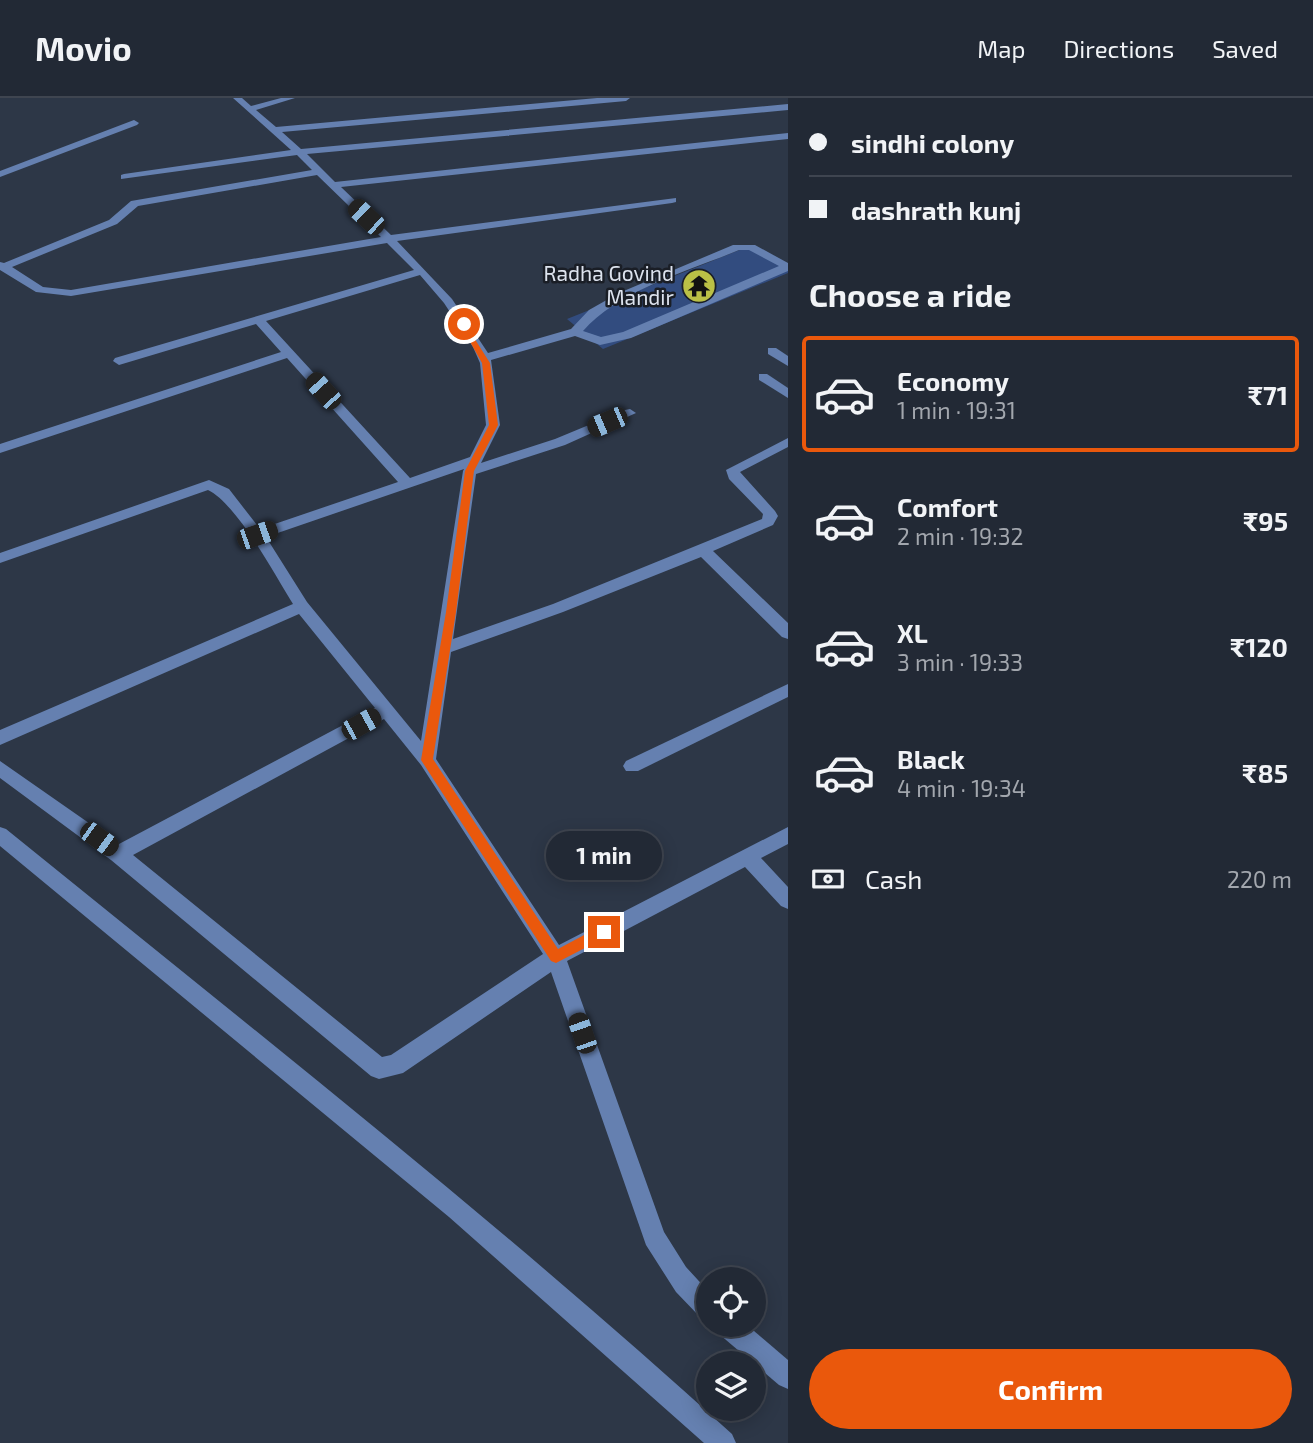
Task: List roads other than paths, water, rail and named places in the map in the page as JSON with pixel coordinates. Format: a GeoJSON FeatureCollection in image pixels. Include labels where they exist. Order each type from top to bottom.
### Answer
{"type":"FeatureCollection","features":[{"type":"Feature","properties":{"kind":"street"},"geometry":{"type":"LineString","coordinates":[[237,98],[252,108],[422,271],[449,301],[481,353],[493,425],[473,465],[427,760]]}},
{"type":"Feature","properties":{"kind":"street"},"geometry":{"type":"LineString","coordinates":[[252,108],[291,98]]}},
{"type":"Feature","properties":{"kind":"street"},"geometry":{"type":"LineString","coordinates":[[498,98],[513,109]]}},
{"type":"Feature","properties":{"kind":"street"},"geometry":{"type":"LineString","coordinates":[[274,130],[361,118],[513,109],[577,100],[626,98]]}},
{"type":"Feature","properties":{"kind":"street"},"geometry":{"type":"LineString","coordinates":[[124,177],[299,152],[788,107]]}},
{"type":"Feature","properties":{"kind":"street"},"geometry":{"type":"LineString","coordinates":[[0,174],[134,123]]}},
{"type":"Feature","properties":{"kind":"street"},"geometry":{"type":"LineString","coordinates":[[333,186],[788,136]]}},
{"type":"Feature","properties":{"kind":"street"},"geometry":{"type":"LineString","coordinates":[[319,172],[135,203],[113,222],[1,265],[14,280],[52,293],[71,293],[386,236],[671,200]]}},
{"type":"Feature","properties":{"kind":"street"},"geometry":{"type":"LineString","coordinates":[[575,332],[593,312],[623,295],[737,247],[751,247],[788,267]]}},
{"type":"Feature","properties":{"kind":"street"},"geometry":{"type":"LineString","coordinates":[[481,353],[575,332],[600,341],[627,335],[788,267]]}},
{"type":"Feature","properties":{"kind":"street"},"geometry":{"type":"LineString","coordinates":[[119,361],[422,271]]}},
{"type":"Feature","properties":{"kind":"street"},"geometry":{"type":"LineString","coordinates":[[258,319],[408,484]]}},
{"type":"Feature","properties":{"kind":"street"},"geometry":{"type":"LineString","coordinates":[[772,351],[788,362]]}},
{"type":"Feature","properties":{"kind":"street"},"geometry":{"type":"LineString","coordinates":[[0,449],[289,353]]}},
{"type":"Feature","properties":{"kind":"street"},"geometry":{"type":"LineString","coordinates":[[763,377],[788,394]]}},
{"type":"Feature","properties":{"kind":"street"},"geometry":{"type":"LineString","coordinates":[[257,535],[408,484],[560,442],[630,413]]}},
{"type":"Feature","properties":{"kind":"street"},"geometry":{"type":"LineString","coordinates":[[446,648],[558,608],[768,522],[771,516],[768,511],[734,476],[733,470],[788,442]]}},
{"type":"Feature","properties":{"kind":"street"},"geometry":{"type":"LineString","coordinates":[[0,558],[209,485],[224,492],[257,535],[302,606],[427,760],[556,957],[654,1237],[667,1265],[696,1297]]}},
{"type":"Feature","properties":{"kind":"street"},"geometry":{"type":"LineString","coordinates":[[703,550],[788,633]]}},
{"type":"Feature","properties":{"kind":"street"},"geometry":{"type":"LineString","coordinates":[[0,738],[302,606]]}},
{"type":"Feature","properties":{"kind":"street"},"geometry":{"type":"LineString","coordinates":[[632,766],[788,690]]}},
{"type":"Feature","properties":{"kind":"street"},"geometry":{"type":"LineString","coordinates":[[118,854],[385,711]]}},
{"type":"Feature","properties":{"kind":"street"},"geometry":{"type":"LineString","coordinates":[[0,768],[118,854],[379,1068],[395,1065],[556,957],[788,835]]}},
{"type":"Feature","properties":{"kind":"street"},"geometry":{"type":"LineString","coordinates":[[0,835],[495,1241],[630,1356],[723,1443]]}},
{"type":"Feature","properties":{"kind":"street"},"geometry":{"type":"LineString","coordinates":[[748,857],[788,900]]}},
{"type":"Feature","properties":{"kind":"street"},"geometry":{"type":"LineString","coordinates":[[742,1337],[788,1376]]}},
{"type":"Feature","properties":{"kind":"place","name":"Radha Govind Mandir"},"geometry":{"type":"Point","coordinates":[699,286]}}]}
